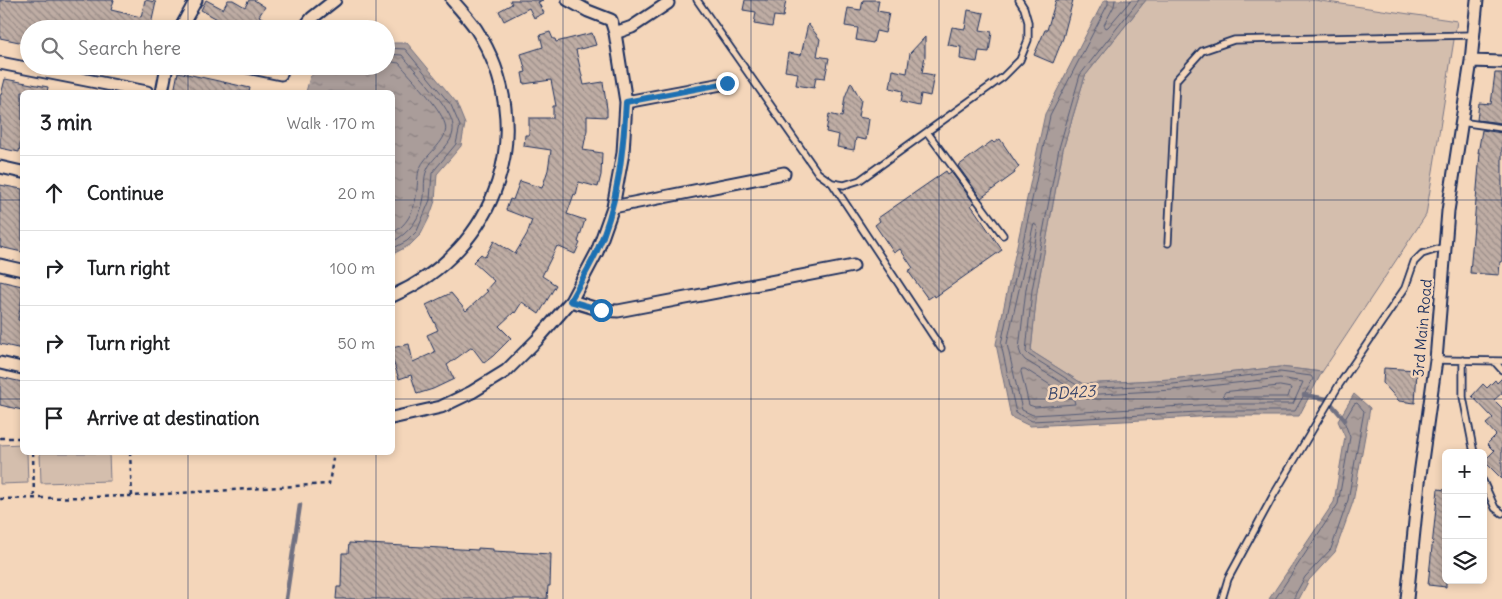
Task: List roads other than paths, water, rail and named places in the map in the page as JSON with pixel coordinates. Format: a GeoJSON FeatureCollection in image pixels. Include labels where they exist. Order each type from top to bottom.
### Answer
{"type":"FeatureCollection","features":[{"type":"Feature","properties":{"kind":"street"},"geometry":{"type":"LineString","coordinates":[[185,20],[196,0]]}},
{"type":"Feature","properties":{"kind":"street"},"geometry":{"type":"LineString","coordinates":[[310,20],[335,0]]}},
{"type":"Feature","properties":{"kind":"street"},"geometry":{"type":"LineString","coordinates":[[395,294],[424,280],[447,262],[466,242],[477,226],[494,192],[504,156],[505,118],[499,80],[485,45],[475,28],[452,0]]}},
{"type":"Feature","properties":{"kind":"street"},"geometry":{"type":"LineString","coordinates":[[395,417],[441,407],[472,392],[506,371],[537,340],[570,301],[597,252],[612,207],[623,153],[626,102],[615,33],[611,20],[588,11],[568,0]]}},
{"type":"Feature","properties":{"kind":"street","name":"3rd Main Road"},"geometry":{"type":"LineString","coordinates":[[1407,599],[1419,482],[1436,360],[1444,247],[1471,61],[1477,0]]}},
{"type":"Feature","properties":{"kind":"street"},"geometry":{"type":"LineString","coordinates":[[615,33],[632,27],[668,3]]}},
{"type":"Feature","properties":{"kind":"street"},"geometry":{"type":"LineString","coordinates":[[1471,61],[1502,62]]}},
{"type":"Feature","properties":{"kind":"street"},"geometry":{"type":"LineString","coordinates":[[0,63],[20,67]]}},
{"type":"Feature","properties":{"kind":"street"},"geometry":{"type":"LineString","coordinates":[[61,75],[137,90]]}},
{"type":"Feature","properties":{"kind":"street"},"geometry":{"type":"LineString","coordinates":[[162,90],[165,75]]}},
{"type":"Feature","properties":{"kind":"street"},"geometry":{"type":"LineString","coordinates":[[626,102],[727,83]]}},
{"type":"Feature","properties":{"kind":"street"},"geometry":{"type":"LineString","coordinates":[[0,167],[20,172]]}},
{"type":"Feature","properties":{"kind":"street"},"geometry":{"type":"LineString","coordinates":[[612,207],[784,173]]}},
{"type":"Feature","properties":{"kind":"street"},"geometry":{"type":"LineString","coordinates":[[0,265],[20,270]]}},
{"type":"Feature","properties":{"kind":"street"},"geometry":{"type":"LineString","coordinates":[[570,301],[601,310],[618,311],[853,266]]}},
{"type":"Feature","properties":{"kind":"street"},"geometry":{"type":"LineString","coordinates":[[0,363],[20,368]]}},
{"type":"Feature","properties":{"kind":"lane"},"geometry":{"type":"LineString","coordinates":[[697,0],[818,173],[832,183],[941,348]]}},
{"type":"Feature","properties":{"kind":"lane"},"geometry":{"type":"LineString","coordinates":[[832,183],[844,184],[860,180],[1003,77],[1020,60],[1028,40],[1028,22],[1024,8],[1019,0]]}},
{"type":"Feature","properties":{"kind":"lane"},"geometry":{"type":"LineString","coordinates":[[1168,243],[1176,80],[1202,50],[1234,40],[1474,35]]}},
{"type":"Feature","properties":{"kind":"lane"},"geometry":{"type":"LineString","coordinates":[[1461,122],[1502,128]]}},
{"type":"Feature","properties":{"kind":"lane"},"geometry":{"type":"LineString","coordinates":[[927,132],[1002,235]]}},
{"type":"Feature","properties":{"kind":"lane"},"geometry":{"type":"LineString","coordinates":[[1222,599],[1228,579],[1273,496],[1339,385],[1405,288],[1414,262],[1422,254],[1444,247]]}},
{"type":"Feature","properties":{"kind":"lane"},"geometry":{"type":"LineString","coordinates":[[1436,360],[1502,361]]}},
{"type":"Feature","properties":{"kind":"lane"},"geometry":{"type":"LineString","coordinates":[[1463,360],[1463,397],[1473,449]]}},
{"type":"Feature","properties":{"kind":"lane"},"geometry":{"type":"LineString","coordinates":[[1494,361],[1502,370]]}},
{"type":"Feature","properties":{"kind":"lane"},"geometry":{"type":"LineString","coordinates":[[1487,490],[1495,508],[1502,513]]}},
{"type":"Feature","properties":{"kind":"water"},"geometry":{"type":"Polygon","coordinates":[[[1104,0],[1146,0],[1085,76],[1063,149],[1037,291],[1031,351],[1083,384],[1172,379],[1280,367],[1322,372],[1299,416],[1217,416],[1030,426],[1011,417],[996,344],[1045,114],[1104,0]]]}},
{"type":"Feature","properties":{"kind":"water"},"geometry":{"type":"Polygon","coordinates":[[[395,43],[407,43],[456,102],[465,124],[461,146],[437,174],[435,201],[429,218],[421,234],[410,245],[395,253],[395,90],[307,90],[312,75],[395,75],[395,43]]]}},
{"type":"Feature","properties":{"kind":"water"},"geometry":{"type":"Polygon","coordinates":[[[1354,394],[1370,408],[1353,502],[1335,552],[1309,580],[1299,599],[1269,599],[1334,502],[1345,437],[1338,421],[1354,394]]]}},
{"type":"Feature","properties":{"kind":"waterway","name":"BD423"},"geometry":{"type":"LineString","coordinates":[[1304,395],[1327,399],[1345,420]]}},
{"type":"Feature","properties":{"kind":"waterway"},"geometry":{"type":"LineString","coordinates":[[286,599],[300,505]]}}]}
